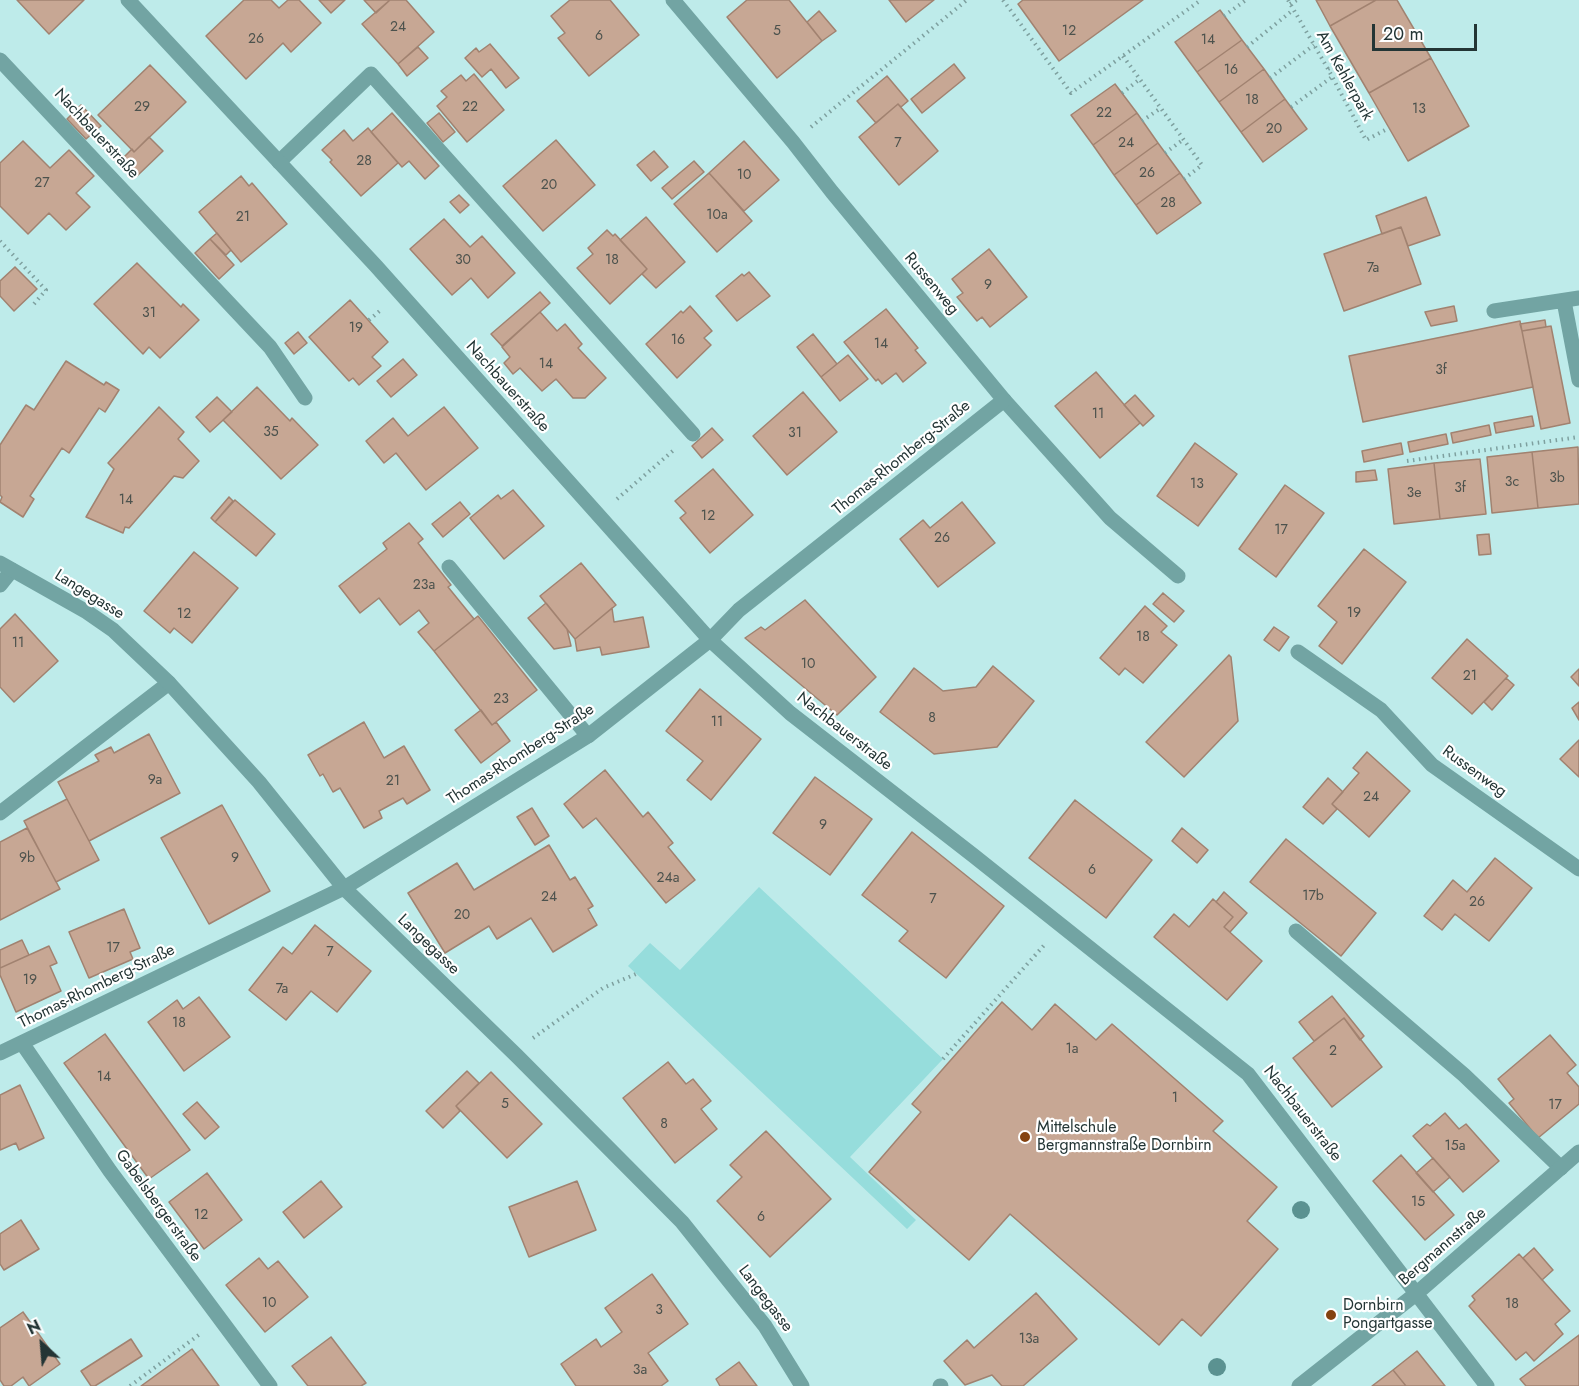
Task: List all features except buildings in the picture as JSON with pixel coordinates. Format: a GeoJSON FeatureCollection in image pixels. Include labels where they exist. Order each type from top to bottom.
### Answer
{"type":"FeatureCollection","features":[{"type":"Feature","properties":{"kind":"street","name":"Nachbauerstraße"},"geometry":{"type":"LineString","coordinates":[[128,0],[376,266],[710,640],[789,713],[1248,1074],[1487,1386]]}},
{"type":"Feature","properties":{"kind":"street","name":"Russenweg"},"geometry":{"type":"LineString","coordinates":[[673,0],[1004,399],[1110,518],[1178,576]]}},
{"type":"Feature","properties":{"kind":"street","name":"Nachbauerstraße"},"geometry":{"type":"LineString","coordinates":[[0,60],[270,347],[305,398]]}},
{"type":"Feature","properties":{"kind":"street"},"geometry":{"type":"LineString","coordinates":[[279,162],[371,74],[693,434]]}},
{"type":"Feature","properties":{"kind":"street"},"geometry":{"type":"LineString","coordinates":[[1494,311],[1572,300],[1579,380]]}},
{"type":"Feature","properties":{"kind":"street","name":"Thomas-Rhomberg-Straße"},"geometry":{"type":"LineString","coordinates":[[0,1053],[344,888],[588,736],[710,640],[739,610],[1004,399]]}},
{"type":"Feature","properties":{"kind":"street"},"geometry":{"type":"LineString","coordinates":[[0,585],[6,567]]}},
{"type":"Feature","properties":{"kind":"street","name":"Langegasse"},"geometry":{"type":"LineString","coordinates":[[6,567],[87,612],[113,630],[169,683],[259,782],[344,888],[517,1056],[682,1222],[765,1326],[802,1386]]}},
{"type":"Feature","properties":{"kind":"street"},"geometry":{"type":"LineString","coordinates":[[449,567],[588,736]]}},
{"type":"Feature","properties":{"kind":"street","name":"Russenweg"},"geometry":{"type":"LineString","coordinates":[[1298,652],[1381,710],[1432,765],[1579,869]]}},
{"type":"Feature","properties":{"kind":"street"},"geometry":{"type":"LineString","coordinates":[[0,813],[169,683]]}},
{"type":"Feature","properties":{"kind":"street"},"geometry":{"type":"LineString","coordinates":[[1296,931],[1464,1075],[1561,1168]]}},
{"type":"Feature","properties":{"kind":"street","name":"Gabelsbergerstraße"},"geometry":{"type":"LineString","coordinates":[[22,1043],[110,1171],[270,1386]]}},
{"type":"Feature","properties":{"kind":"street","name":"Bergmannstraße"},"geometry":{"type":"LineString","coordinates":[[1299,1386],[1417,1293],[1579,1152]]}},
{"type":"Feature","properties":{"kind":"path"},"geometry":{"type":"LineString","coordinates":[[793,142],[967,0]]}},
{"type":"Feature","properties":{"kind":"path"},"geometry":{"type":"LineString","coordinates":[[1003,0],[1071,93],[1201,0]]}},
{"type":"Feature","properties":{"kind":"path"},"geometry":{"type":"LineString","coordinates":[[1224,16],[1246,0]]}},
{"type":"Feature","properties":{"kind":"path"},"geometry":{"type":"LineString","coordinates":[[1289,2],[1297,0]]}},
{"type":"Feature","properties":{"kind":"path","name":"Am Kehlerpark"},"geometry":{"type":"LineString","coordinates":[[1289,2],[1366,140],[1389,128]]}},
{"type":"Feature","properties":{"kind":"path"},"geometry":{"type":"LineString","coordinates":[[1247,47],[1293,10]]}},
{"type":"Feature","properties":{"kind":"path"},"geometry":{"type":"LineString","coordinates":[[1270,78],[1314,45]]}},
{"type":"Feature","properties":{"kind":"path"},"geometry":{"type":"LineString","coordinates":[[1123,56],[1202,165],[1184,179]]}},
{"type":"Feature","properties":{"kind":"path"},"geometry":{"type":"LineString","coordinates":[[1328,69],[1349,58]]}},
{"type":"Feature","properties":{"kind":"path"},"geometry":{"type":"LineString","coordinates":[[1291,107],[1332,76]]}},
{"type":"Feature","properties":{"kind":"path"},"geometry":{"type":"LineString","coordinates":[[1122,93],[1140,79]]}},
{"type":"Feature","properties":{"kind":"path"},"geometry":{"type":"LineString","coordinates":[[1142,121],[1161,108]]}},
{"type":"Feature","properties":{"kind":"path"},"geometry":{"type":"LineString","coordinates":[[1165,153],[1184,139]]}},
{"type":"Feature","properties":{"kind":"path"},"geometry":{"type":"LineString","coordinates":[[0,241],[46,290],[33,305]]}},
{"type":"Feature","properties":{"kind":"path"},"geometry":{"type":"LineString","coordinates":[[598,515],[693,434]]}},
{"type":"Feature","properties":{"kind":"path"},"geometry":{"type":"LineString","coordinates":[[1407,461],[1579,437]]}},
{"type":"Feature","properties":{"kind":"path"},"geometry":{"type":"LineString","coordinates":[[943,1059],[1061,926]]}},
{"type":"Feature","properties":{"kind":"path"},"geometry":{"type":"LineString","coordinates":[[517,1056],[534,1037],[603,988],[636,974]]}},
{"type":"Feature","properties":{"kind":"path"},"geometry":{"type":"LineString","coordinates":[[130,1386],[219,1320]]}},
{"type":"Feature","properties":{"kind":"shaded area"},"geometry":{"type":"Polygon","coordinates":[[[759,887],[943,1059],[850,1157],[916,1220],[907,1229],[628,966],[650,943],[680,970],[759,887]]]}},
{"type":"Feature","properties":{"kind":"place","name":"Mittelschule Bergmannstraße Dornbirn"},"geometry":{"type":"Point","coordinates":[1025,1137]}},
{"type":"Feature","properties":{"kind":"place","name":"Dornbirn Pongartgasse"},"geometry":{"type":"Point","coordinates":[1331,1315]}}]}
